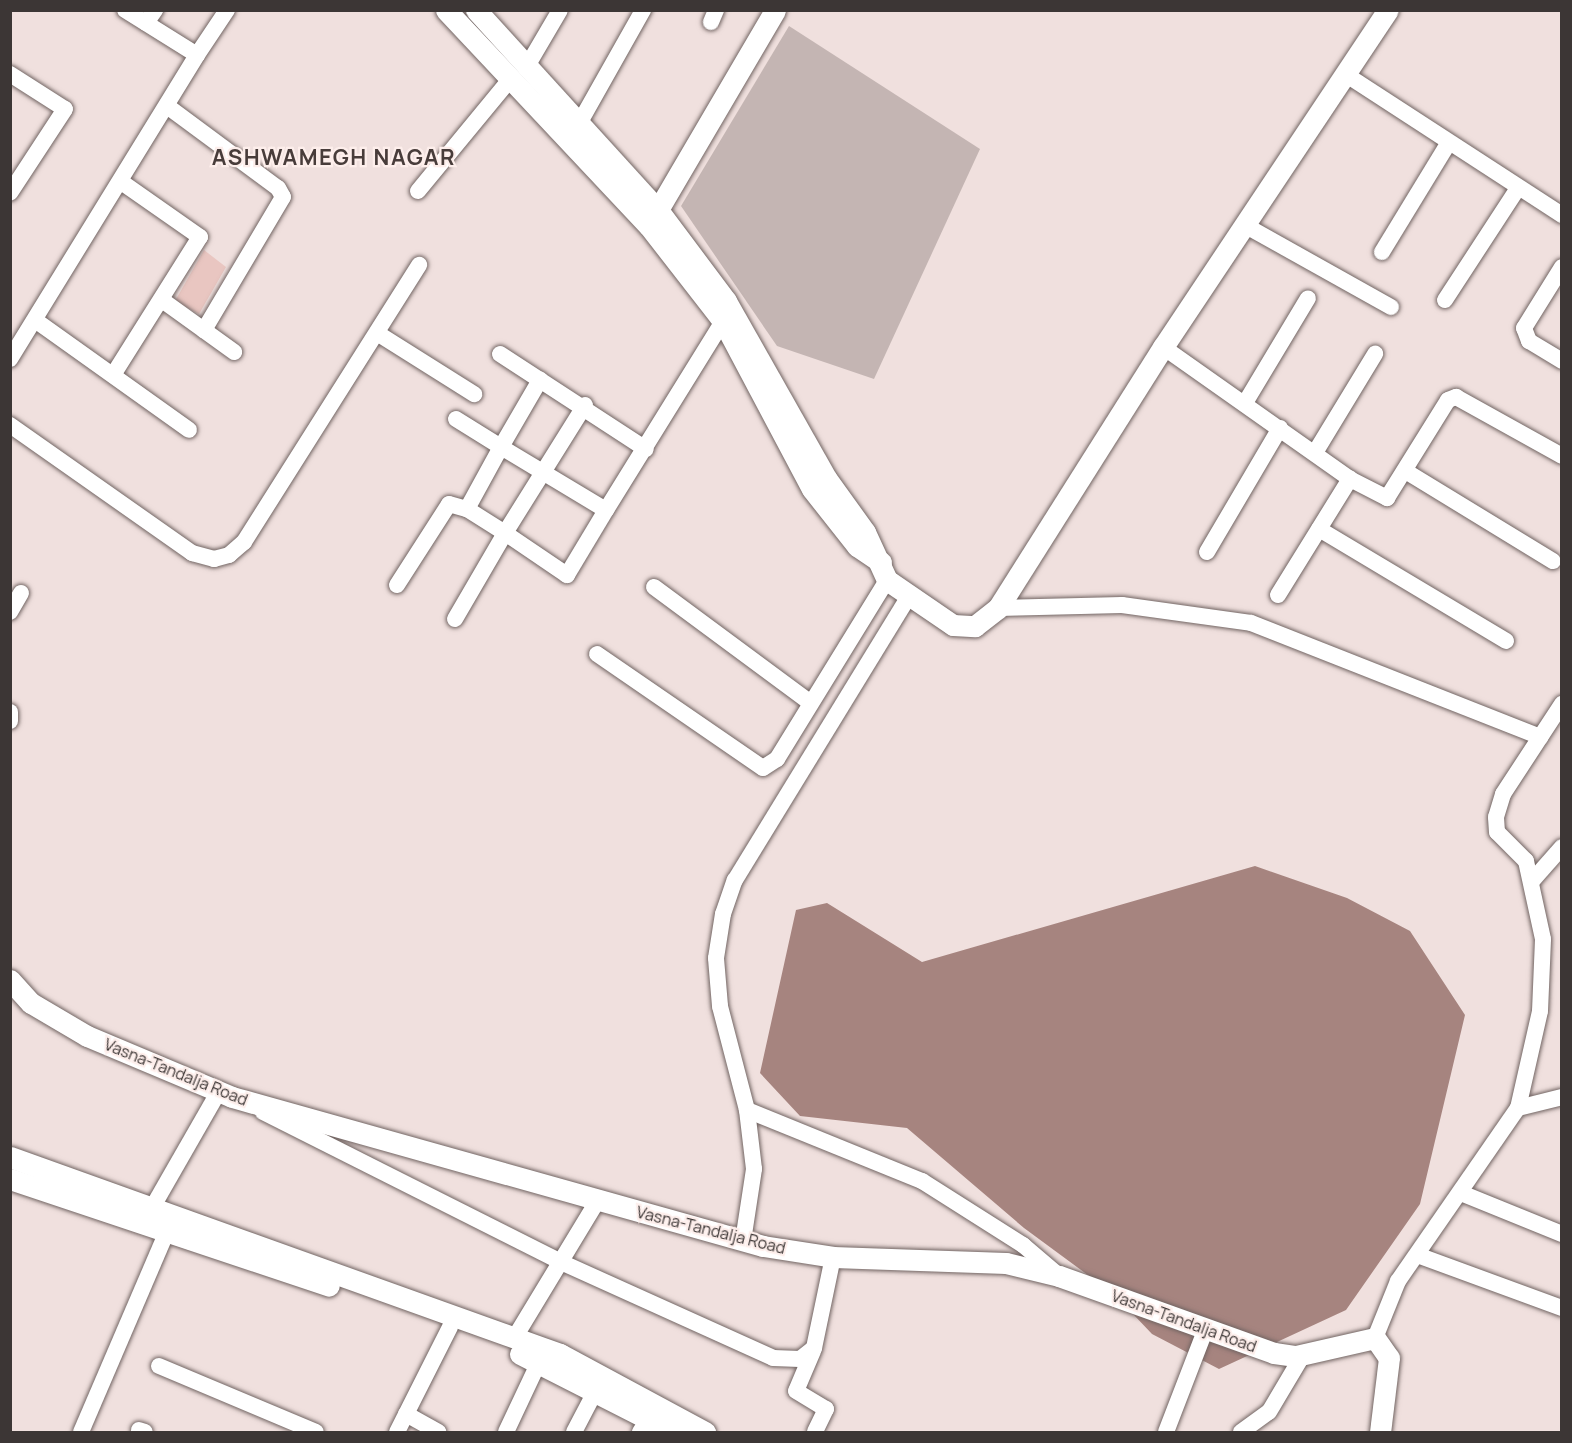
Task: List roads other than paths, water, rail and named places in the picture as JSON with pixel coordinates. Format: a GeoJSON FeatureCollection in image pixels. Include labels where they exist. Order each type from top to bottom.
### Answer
{"type":"FeatureCollection","features":[{"type":"Feature","properties":{"kind":"street"},"geometry":{"type":"LineString","coordinates":[[125,10],[151,17],[196,55]]}},
{"type":"Feature","properties":{"kind":"street"},"geometry":{"type":"LineString","coordinates":[[10,359],[123,183],[196,55],[227,10]]}},
{"type":"Feature","properties":{"kind":"street"},"geometry":{"type":"LineString","coordinates":[[446,10],[518,73],[580,122],[654,218],[723,321],[806,481],[857,546],[884,571]]}},
{"type":"Feature","properties":{"kind":"street"},"geometry":{"type":"LineString","coordinates":[[418,190],[518,73],[560,10]]}},
{"type":"Feature","properties":{"kind":"street"},"geometry":{"type":"LineString","coordinates":[[580,122],[643,10]]}},
{"type":"Feature","properties":{"kind":"street"},"geometry":{"type":"LineString","coordinates":[[654,218],[775,10]]}},
{"type":"Feature","properties":{"kind":"street"},"geometry":{"type":"LineString","coordinates":[[483,13],[518,73],[654,218],[726,301],[826,478],[884,571],[907,599],[953,625],[975,626],[998,608],[1163,347],[1246,226],[1388,10]]}},
{"type":"Feature","properties":{"kind":"street"},"geometry":{"type":"LineString","coordinates":[[10,74],[64,109],[10,194]]}},
{"type":"Feature","properties":{"kind":"street"},"geometry":{"type":"LineString","coordinates":[[1345,74],[1448,144],[1562,215]]}},
{"type":"Feature","properties":{"kind":"street"},"geometry":{"type":"LineString","coordinates":[[167,106],[282,191],[281,202],[204,330]]}},
{"type":"Feature","properties":{"kind":"street"},"geometry":{"type":"LineString","coordinates":[[1382,252],[1448,144]]}},
{"type":"Feature","properties":{"kind":"street"},"geometry":{"type":"LineString","coordinates":[[113,375],[200,237],[123,183]]}},
{"type":"Feature","properties":{"kind":"street"},"geometry":{"type":"LineString","coordinates":[[1445,300],[1518,188]]}},
{"type":"Feature","properties":{"kind":"street"},"geometry":{"type":"LineString","coordinates":[[1246,226],[1391,307]]}},
{"type":"Feature","properties":{"kind":"street"},"geometry":{"type":"LineString","coordinates":[[10,425],[192,553],[214,559],[229,555],[244,542],[419,265]]}},
{"type":"Feature","properties":{"kind":"street"},"geometry":{"type":"LineString","coordinates":[[1562,267],[1524,328],[1529,341],[1562,361]]}},
{"type":"Feature","properties":{"kind":"street"},"geometry":{"type":"LineString","coordinates":[[1245,403],[1308,298]]}},
{"type":"Feature","properties":{"kind":"street"},"geometry":{"type":"LineString","coordinates":[[162,300],[234,352]]}},
{"type":"Feature","properties":{"kind":"street"},"geometry":{"type":"LineString","coordinates":[[35,320],[189,430]]}},
{"type":"Feature","properties":{"kind":"street"},"geometry":{"type":"LineString","coordinates":[[397,585],[449,504],[466,509],[567,574],[723,321]]}},
{"type":"Feature","properties":{"kind":"street"},"geometry":{"type":"LineString","coordinates":[[377,333],[474,394]]}},
{"type":"Feature","properties":{"kind":"street"},"geometry":{"type":"LineString","coordinates":[[1163,347],[1316,451],[1350,479],[1387,498],[1407,472],[1448,400],[1456,397],[1562,456]]}},
{"type":"Feature","properties":{"kind":"street"},"geometry":{"type":"LineString","coordinates":[[500,354],[585,405],[646,449]]}},
{"type":"Feature","properties":{"kind":"street"},"geometry":{"type":"LineString","coordinates":[[1316,451],[1375,354]]}},
{"type":"Feature","properties":{"kind":"street"},"geometry":{"type":"LineString","coordinates":[[466,509],[540,380]]}},
{"type":"Feature","properties":{"kind":"street"},"geometry":{"type":"LineString","coordinates":[[455,619],[585,405]]}},
{"type":"Feature","properties":{"kind":"street"},"geometry":{"type":"LineString","coordinates":[[456,420],[606,510]]}},
{"type":"Feature","properties":{"kind":"street"},"geometry":{"type":"LineString","coordinates":[[1207,552],[1280,428]]}},
{"type":"Feature","properties":{"kind":"street"},"geometry":{"type":"LineString","coordinates":[[1407,472],[1553,561]]}},
{"type":"Feature","properties":{"kind":"street"},"geometry":{"type":"LineString","coordinates":[[1278,595],[1350,479]]}},
{"type":"Feature","properties":{"kind":"street"},"geometry":{"type":"LineString","coordinates":[[1319,529],[1506,641]]}},
{"type":"Feature","properties":{"kind":"street"},"geometry":{"type":"LineString","coordinates":[[597,654],[763,768],[777,759],[811,703],[884,571]]}},
{"type":"Feature","properties":{"kind":"street"},"geometry":{"type":"LineString","coordinates":[[654,587],[811,703]]}},
{"type":"Feature","properties":{"kind":"street"},"geometry":{"type":"LineString","coordinates":[[10,612],[21,593]]}},
{"type":"Feature","properties":{"kind":"street"},"geometry":{"type":"LineString","coordinates":[[743,1241],[754,1169],[747,1110],[720,1006],[716,958],[723,914],[735,880],[907,599]]}},
{"type":"Feature","properties":{"kind":"street"},"geometry":{"type":"LineString","coordinates":[[998,608],[1122,605],[1251,623],[1540,737]]}},
{"type":"Feature","properties":{"kind":"street"},"geometry":{"type":"LineString","coordinates":[[1380,1432],[1389,1358],[1375,1338],[1398,1281],[1420,1256],[1518,1108],[1543,973],[1532,880],[1526,861],[1497,832],[1503,794],[1562,704]]}},
{"type":"Feature","properties":{"kind":"street"},"geometry":{"type":"LineString","coordinates":[[10,712],[10,721]]}},
{"type":"Feature","properties":{"kind":"street"},"geometry":{"type":"LineString","coordinates":[[1532,880],[1562,847]]}},
{"type":"Feature","properties":{"kind":"street","name":"Vasna-Tandalja Road"},"geometry":{"type":"LineString","coordinates":[[10,980],[31,1003],[87,1036],[226,1094],[743,1241],[833,1257],[1006,1263],[1059,1276],[1205,1331],[1274,1353],[1304,1353],[1375,1338]]}},
{"type":"Feature","properties":{"kind":"street"},"geometry":{"type":"LineString","coordinates":[[152,1208],[226,1094],[563,1263],[773,1358],[800,1359],[814,1348]]}},
{"type":"Feature","properties":{"kind":"street"},"geometry":{"type":"LineString","coordinates":[[1518,1108],[1562,1097]]}},
{"type":"Feature","properties":{"kind":"street"},"geometry":{"type":"LineString","coordinates":[[747,1110],[922,1181],[1023,1245],[1059,1276]]}},
{"type":"Feature","properties":{"kind":"street"},"geometry":{"type":"LineString","coordinates":[[10,1157],[502,1337],[560,1354],[705,1432]]}},
{"type":"Feature","properties":{"kind":"street"},"geometry":{"type":"LineString","coordinates":[[10,1179],[450,1327],[502,1337],[539,1362],[596,1390],[644,1426],[674,1432]]}},
{"type":"Feature","properties":{"kind":"street"},"geometry":{"type":"LineString","coordinates":[[1461,1193],[1562,1234]]}},
{"type":"Feature","properties":{"kind":"street"},"geometry":{"type":"LineString","coordinates":[[502,1337],[563,1263],[598,1200]]}},
{"type":"Feature","properties":{"kind":"street"},"geometry":{"type":"LineString","coordinates":[[81,1432],[167,1231]]}},
{"type":"Feature","properties":{"kind":"street"},"geometry":{"type":"LineString","coordinates":[[1420,1256],[1562,1308]]}},
{"type":"Feature","properties":{"kind":"street"},"geometry":{"type":"LineString","coordinates":[[816,1432],[826,1409],[796,1391],[814,1348],[833,1257]]}},
{"type":"Feature","properties":{"kind":"street"},"geometry":{"type":"LineString","coordinates":[[397,1432],[450,1327]]}},
{"type":"Feature","properties":{"kind":"street"},"geometry":{"type":"LineString","coordinates":[[1166,1432],[1205,1331]]}},
{"type":"Feature","properties":{"kind":"street"},"geometry":{"type":"LineString","coordinates":[[1241,1432],[1269,1412],[1304,1353]]}},
{"type":"Feature","properties":{"kind":"street"},"geometry":{"type":"LineString","coordinates":[[506,1432],[539,1362]]}},
{"type":"Feature","properties":{"kind":"street"},"geometry":{"type":"LineString","coordinates":[[159,1366],[316,1432]]}},
{"type":"Feature","properties":{"kind":"street"},"geometry":{"type":"LineString","coordinates":[[574,1432],[596,1390]]}},
{"type":"Feature","properties":{"kind":"street"},"geometry":{"type":"LineString","coordinates":[[406,1414],[438,1432]]}},
{"type":"Feature","properties":{"kind":"district","name":"ASHWAMEGH NAGAR"},"geometry":{"type":"Point","coordinates":[334,158]}}]}
